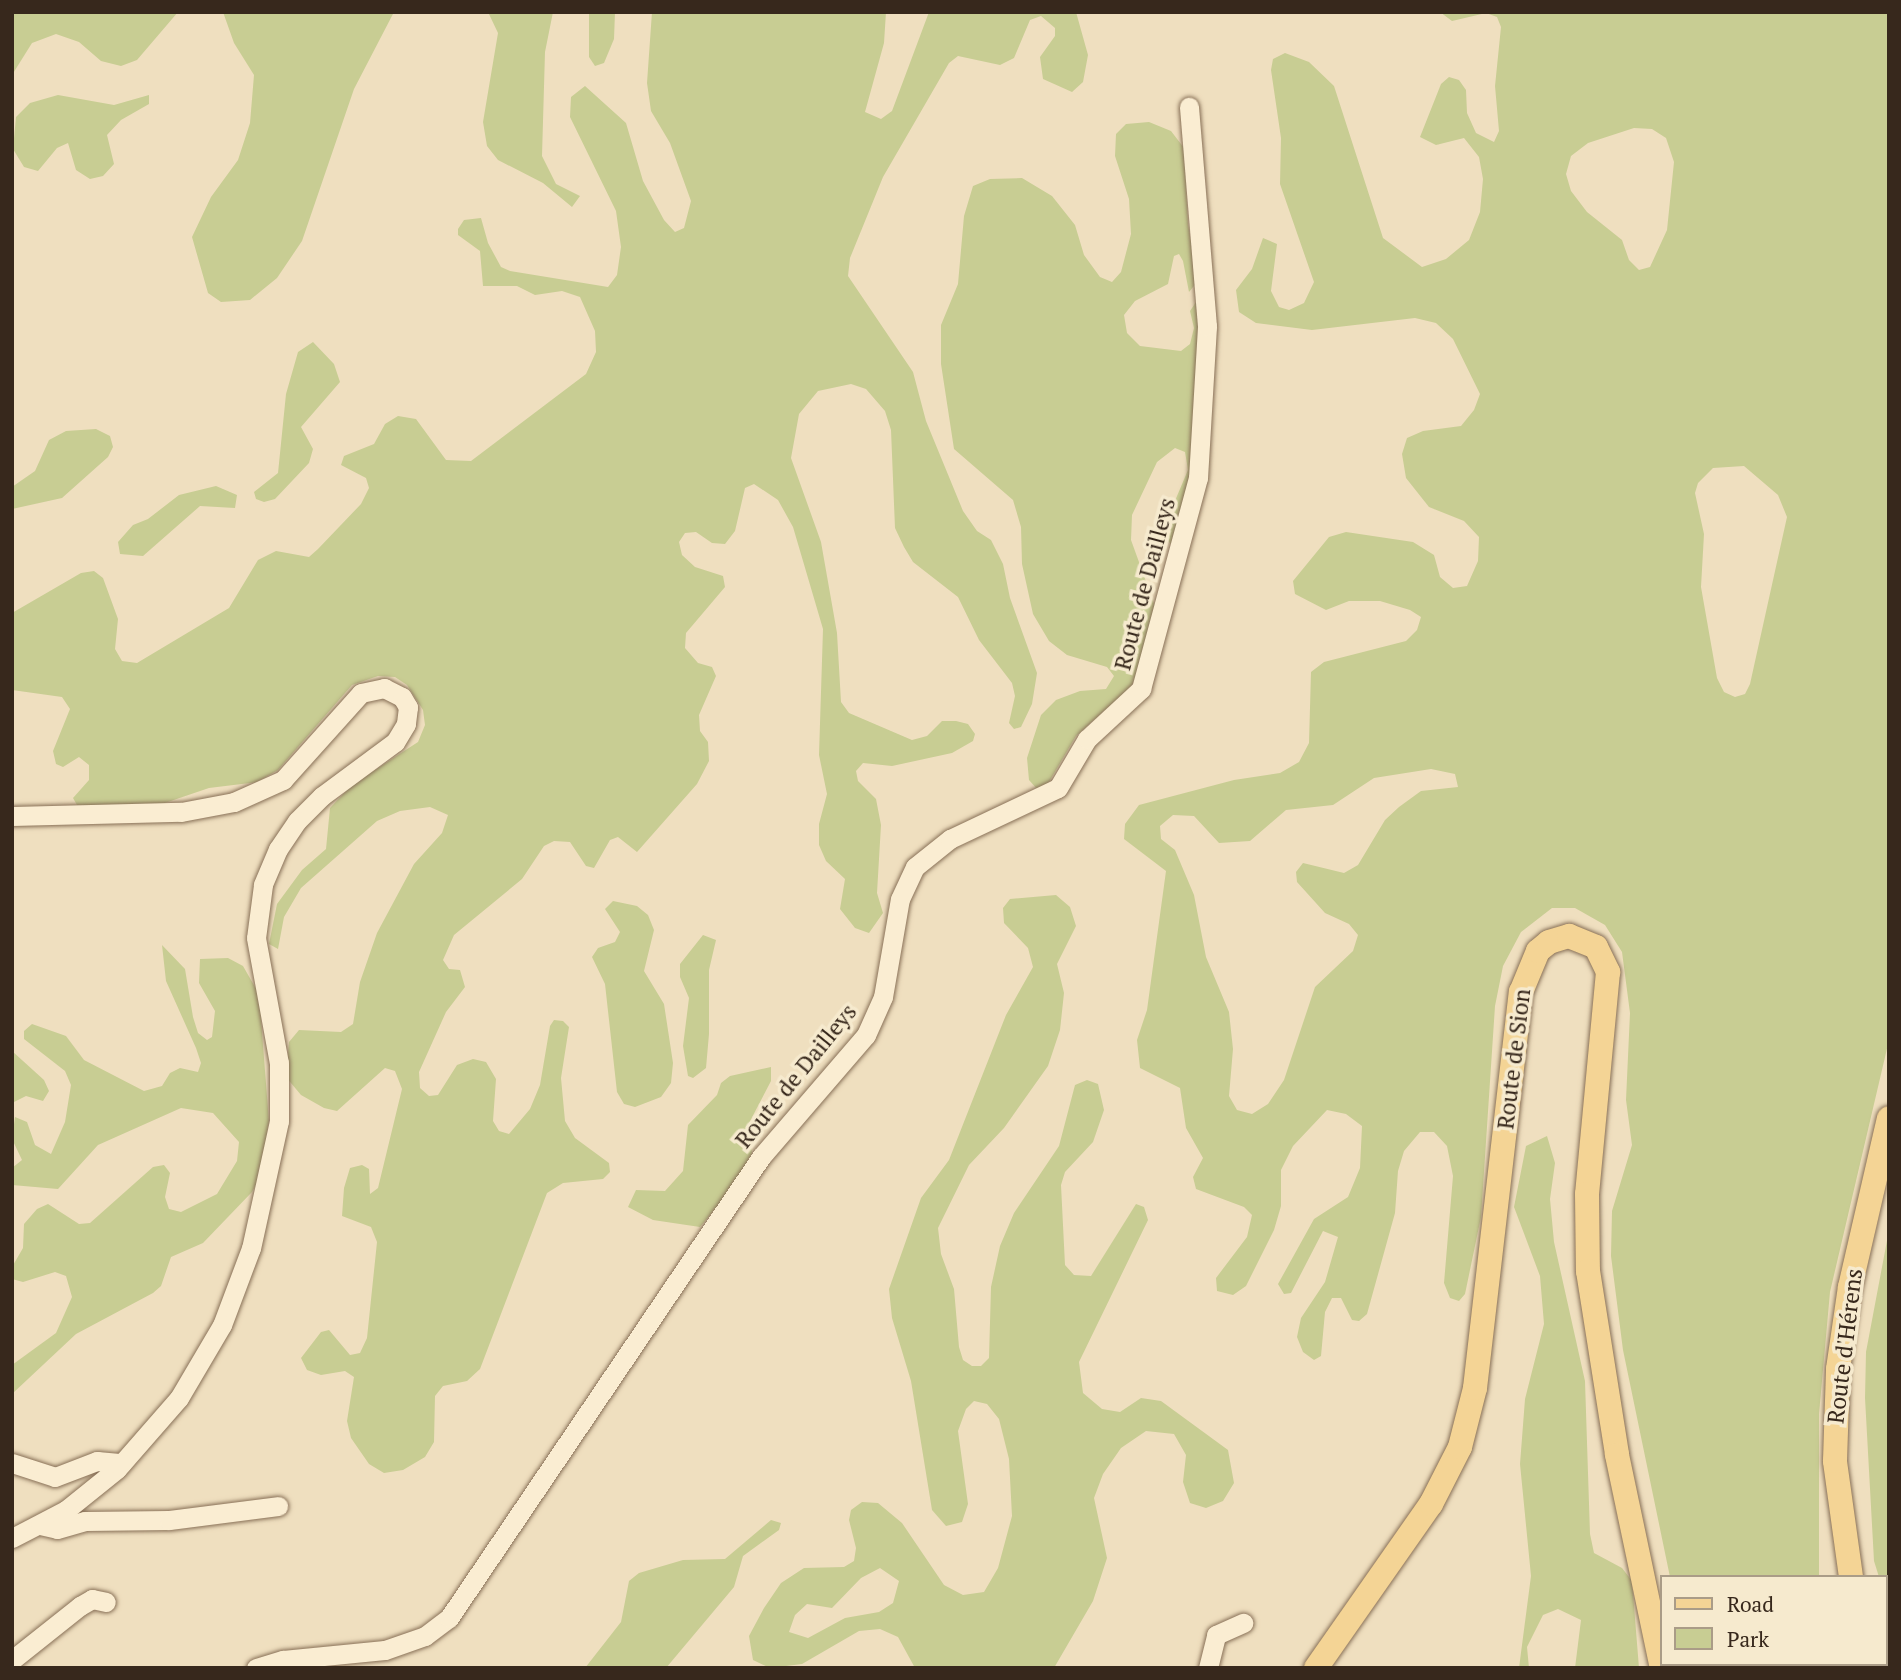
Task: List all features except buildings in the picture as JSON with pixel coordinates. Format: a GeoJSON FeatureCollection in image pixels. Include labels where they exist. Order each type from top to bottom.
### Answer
{"type":"FeatureCollection","features":[{"type":"Feature","properties":{"kind":"main road","name":"Route de Sion"},"geometry":{"type":"LineString","coordinates":[[1316,1668],[1431,1504],[1460,1447],[1475,1388],[1521,992],[1538,951],[1549,942],[1569,936],[1593,944],[1608,972],[1587,1195],[1588,1271],[1617,1455],[1660,1659]]}},
{"type":"Feature","properties":{"kind":"main road","name":"Route d'Hérens"},"geometry":{"type":"LineString","coordinates":[[1851,1575],[1836,1480],[1836,1389],[1850,1287],[1889,1118]]}},
{"type":"Feature","properties":{"kind":"street","name":"Route de Dailleys"},"geometry":{"type":"LineString","coordinates":[[256,1668],[283,1660],[384,1650],[425,1636],[449,1618],[761,1157],[866,1035],[883,997],[900,899],[915,867],[950,839],[1058,788],[1087,739],[1141,689],[1198,478],[1207,326],[1189,107]]}},
{"type":"Feature","properties":{"kind":"street"},"geometry":{"type":"LineString","coordinates":[[12,816],[181,812],[234,802],[283,780],[361,692],[384,688],[402,697],[408,707],[406,724],[395,742],[309,807],[284,838],[268,871],[256,937],[279,1073],[279,1128],[267,1189],[235,1295],[213,1343],[179,1398],[122,1463],[93,1491],[12,1538]]}},
{"type":"Feature","properties":{"kind":"street"},"geometry":{"type":"LineString","coordinates":[[12,1463],[55,1477],[97,1461],[122,1463]]}},
{"type":"Feature","properties":{"kind":"street"},"geometry":{"type":"LineString","coordinates":[[40,1524],[57,1529],[85,1521],[181,1519],[278,1506]]}},
{"type":"Feature","properties":{"kind":"street"},"geometry":{"type":"LineString","coordinates":[[12,1660],[80,1606],[92,1599],[106,1602]]}},
{"type":"Feature","properties":{"kind":"street"},"geometry":{"type":"LineString","coordinates":[[1209,1668],[1216,1634],[1243,1623]]}},
{"type":"Feature","properties":{"kind":"green space"},"geometry":{"type":"Polygon","coordinates":[[[12,12],[178,12],[137,60],[121,66],[101,61],[79,42],[56,34],[32,43],[12,75],[12,12]]]}},
{"type":"Feature","properties":{"kind":"green space"},"geometry":{"type":"Polygon","coordinates":[[[223,12],[394,12],[354,89],[302,241],[277,278],[250,300],[221,302],[208,293],[192,237],[211,197],[238,160],[250,123],[254,75],[234,43],[223,12]]]}},
{"type":"Feature","properties":{"kind":"green space"},"geometry":{"type":"Polygon","coordinates":[[[488,12],[553,12],[545,52],[542,156],[556,184],[580,196],[572,207],[543,183],[498,160],[487,146],[483,122],[498,33],[488,12]]]}},
{"type":"Feature","properties":{"kind":"green space"},"geometry":{"type":"Polygon","coordinates":[[[589,12],[615,12],[614,39],[604,63],[595,66],[589,57],[589,12]]]}},
{"type":"Feature","properties":{"kind":"green space"},"geometry":{"type":"Polygon","coordinates":[[[652,12],[886,12],[884,43],[865,112],[881,119],[892,111],[929,12],[1076,12],[1088,55],[1083,82],[1072,92],[1043,79],[1040,57],[1055,36],[1055,28],[1041,16],[1030,20],[1014,58],[1000,65],[958,56],[949,63],[883,177],[850,258],[848,276],[913,372],[926,421],[963,511],[977,531],[991,540],[1003,564],[1010,598],[1037,673],[1032,704],[1021,727],[1014,729],[1009,723],[1015,696],[1012,683],[979,640],[958,597],[913,562],[904,547],[895,528],[891,430],[885,411],[866,389],[851,384],[818,391],[799,414],[791,458],[821,542],[837,633],[841,702],[849,713],[912,740],[927,736],[942,721],[956,721],[968,724],[975,734],[973,741],[952,753],[892,766],[863,763],[856,771],[858,781],[876,799],[881,825],[877,893],[883,913],[869,933],[855,928],[840,909],[845,879],[826,861],[819,845],[819,824],[827,794],[819,755],[823,629],[793,527],[778,500],[754,484],[745,488],[735,531],[725,544],[712,543],[696,532],[685,533],[679,542],[682,555],[695,567],[723,576],[725,587],[686,633],[685,648],[698,663],[712,667],[716,676],[699,715],[700,731],[708,742],[709,761],[697,784],[637,852],[618,837],[610,840],[594,868],[586,866],[570,842],[554,841],[544,846],[522,879],[454,935],[443,960],[449,969],[460,970],[465,987],[446,1012],[419,1072],[420,1088],[429,1096],[438,1095],[457,1065],[473,1059],[486,1062],[496,1079],[493,1121],[499,1131],[509,1134],[530,1109],[540,1085],[550,1026],[554,1020],[563,1021],[569,1027],[561,1078],[565,1121],[575,1138],[609,1163],[610,1172],[603,1179],[563,1183],[547,1193],[480,1369],[467,1381],[443,1386],[435,1396],[434,1442],[425,1457],[403,1470],[384,1473],[369,1464],[351,1438],[347,1421],[354,1377],[345,1371],[321,1375],[307,1370],[301,1358],[321,1332],[329,1330],[350,1355],[360,1353],[367,1338],[377,1242],[371,1227],[342,1216],[344,1188],[350,1168],[362,1165],[369,1169],[370,1194],[378,1188],[402,1089],[395,1071],[385,1068],[337,1111],[324,1108],[301,1095],[286,1077],[289,1042],[299,1030],[341,1032],[353,1024],[360,982],[377,933],[414,864],[442,833],[448,815],[430,807],[400,811],[377,821],[301,888],[284,917],[278,949],[269,944],[277,904],[302,870],[326,849],[330,808],[352,785],[418,742],[425,725],[423,710],[407,685],[395,677],[378,676],[352,685],[278,770],[257,782],[209,788],[156,806],[77,805],[73,798],[89,780],[89,765],[79,757],[63,767],[56,764],[53,751],[70,709],[62,697],[12,690],[12,613],[81,573],[94,571],[103,578],[118,619],[115,649],[122,661],[137,663],[229,608],[258,560],[276,551],[309,557],[318,549],[361,504],[369,488],[366,478],[341,465],[344,456],[374,444],[385,424],[398,416],[416,419],[446,460],[471,461],[586,374],[596,352],[595,331],[580,297],[562,291],[535,295],[517,286],[483,286],[480,251],[458,235],[458,229],[464,220],[481,218],[488,243],[501,267],[510,271],[608,287],[617,275],[621,247],[616,211],[570,117],[571,97],[585,86],[626,123],[643,181],[664,220],[675,232],[684,228],[691,201],[670,143],[651,111],[647,83],[652,12]]]}},
{"type":"Feature","properties":{"kind":"green space"},"geometry":{"type":"Polygon","coordinates":[[[1440,12],[1889,12],[1889,1040],[1830,1292],[1819,1414],[1819,1575],[1670,1575],[1623,1350],[1611,1256],[1612,1211],[1632,1145],[1626,1100],[1630,1013],[1622,952],[1605,925],[1575,908],[1552,908],[1521,932],[1503,966],[1495,1006],[1481,1217],[1465,1294],[1459,1301],[1450,1298],[1444,1283],[1453,1176],[1447,1146],[1434,1132],[1420,1132],[1404,1151],[1398,1171],[1395,1213],[1367,1314],[1359,1321],[1352,1320],[1341,1298],[1332,1298],[1325,1312],[1321,1356],[1314,1360],[1303,1352],[1297,1337],[1301,1318],[1325,1282],[1338,1237],[1323,1231],[1291,1293],[1284,1294],[1278,1284],[1314,1219],[1348,1197],[1360,1168],[1362,1126],[1346,1114],[1327,1110],[1293,1146],[1281,1170],[1281,1206],[1274,1230],[1246,1286],[1233,1295],[1217,1291],[1216,1278],[1247,1237],[1252,1215],[1244,1207],[1196,1189],[1193,1177],[1203,1158],[1186,1128],[1180,1088],[1140,1068],[1137,1040],[1147,1010],[1166,871],[1124,839],[1125,824],[1139,805],[1234,780],[1280,773],[1299,762],[1309,743],[1311,672],[1324,662],[1406,641],[1417,630],[1421,617],[1410,610],[1380,601],[1349,601],[1326,610],[1295,594],[1293,581],[1329,537],[1346,532],[1413,542],[1434,555],[1440,577],[1453,588],[1467,586],[1478,561],[1479,537],[1464,521],[1429,507],[1406,478],[1402,454],[1407,438],[1423,431],[1461,426],[1474,410],[1480,394],[1453,339],[1436,323],[1415,318],[1312,330],[1256,323],[1239,312],[1236,290],[1252,269],[1263,238],[1277,244],[1271,291],[1279,307],[1289,310],[1304,303],[1314,282],[1280,184],[1281,138],[1271,70],[1273,59],[1285,53],[1309,62],[1334,86],[1383,238],[1422,267],[1446,259],[1469,240],[1480,212],[1483,179],[1479,157],[1464,138],[1436,145],[1420,137],[1441,84],[1449,77],[1459,80],[1466,90],[1467,113],[1476,133],[1494,142],[1499,131],[1495,86],[1501,27],[1497,17],[1486,13],[1452,21],[1440,12]],[[1634,128],[1588,143],[1571,156],[1566,174],[1571,191],[1587,212],[1622,240],[1629,260],[1639,270],[1650,267],[1667,230],[1674,162],[1666,138],[1652,129],[1634,128]],[[1744,466],[1713,468],[1698,483],[1695,493],[1704,534],[1701,587],[1717,678],[1724,692],[1735,697],[1745,694],[1750,684],[1787,517],[1778,495],[1744,466]],[[1431,769],[1374,778],[1333,805],[1286,810],[1250,841],[1219,843],[1194,816],[1173,815],[1160,826],[1161,839],[1175,850],[1194,895],[1206,957],[1229,1012],[1233,1049],[1229,1096],[1237,1110],[1252,1114],[1268,1104],[1284,1080],[1315,987],[1353,951],[1358,935],[1349,924],[1325,913],[1297,882],[1296,872],[1303,863],[1344,873],[1358,865],[1385,820],[1399,807],[1421,791],[1458,787],[1455,774],[1431,769]]]}},
{"type":"Feature","properties":{"kind":"green space"},"geometry":{"type":"Polygon","coordinates":[[[58,95],[114,105],[149,95],[149,104],[121,120],[107,135],[114,164],[103,176],[90,179],[76,170],[68,143],[57,148],[38,171],[24,167],[13,149],[16,117],[30,103],[58,95]]]}},
{"type":"Feature","properties":{"kind":"green space"},"geometry":{"type":"Polygon","coordinates":[[[1149,122],[1171,131],[1184,148],[1188,224],[1198,281],[1189,292],[1183,261],[1179,254],[1174,256],[1168,284],[1135,301],[1124,315],[1127,333],[1140,346],[1181,351],[1190,344],[1194,328],[1190,311],[1196,302],[1208,422],[1172,545],[1161,534],[1188,470],[1185,452],[1175,448],[1157,462],[1132,515],[1131,540],[1156,609],[1132,686],[1076,736],[1046,787],[1037,789],[1029,780],[1027,758],[1041,715],[1056,700],[1080,691],[1106,689],[1114,676],[1107,667],[1067,655],[1049,641],[1033,614],[1022,564],[1021,527],[1013,500],[954,449],[941,364],[941,325],[958,284],[964,216],[973,186],[990,179],[1022,178],[1052,196],[1075,225],[1084,255],[1100,277],[1112,282],[1121,272],[1131,234],[1129,199],[1115,156],[1116,134],[1126,124],[1149,122]]]}},
{"type":"Feature","properties":{"kind":"green space"},"geometry":{"type":"Polygon","coordinates":[[[313,342],[334,364],[340,382],[301,427],[313,449],[309,463],[275,499],[264,502],[256,499],[254,492],[278,473],[286,394],[298,352],[313,342]]]}},
{"type":"Feature","properties":{"kind":"green space"},"geometry":{"type":"Polygon","coordinates":[[[96,429],[110,436],[113,447],[108,457],[62,498],[12,509],[12,487],[35,471],[49,440],[66,431],[96,429]]]}},
{"type":"Feature","properties":{"kind":"green space"},"geometry":{"type":"Polygon","coordinates":[[[216,486],[237,495],[235,508],[200,506],[143,556],[120,554],[118,542],[133,525],[148,519],[179,495],[216,486]]]}},
{"type":"Feature","properties":{"kind":"green space"},"geometry":{"type":"Polygon","coordinates":[[[1056,895],[1070,907],[1076,926],[1057,964],[1064,993],[1060,1030],[1048,1066],[1004,1128],[969,1165],[938,1228],[941,1254],[954,1289],[959,1347],[963,1360],[972,1366],[981,1366],[989,1358],[991,1287],[1000,1246],[1014,1213],[1059,1146],[1075,1085],[1087,1080],[1098,1084],[1104,1110],[1093,1142],[1065,1172],[1061,1185],[1065,1265],[1074,1275],[1091,1276],[1136,1204],[1144,1207],[1148,1220],[1079,1362],[1083,1393],[1102,1409],[1120,1412],[1141,1398],[1161,1401],[1228,1450],[1234,1483],[1223,1501],[1206,1508],[1190,1503],[1183,1482],[1186,1455],[1174,1434],[1146,1431],[1121,1448],[1103,1474],[1094,1498],[1107,1558],[1093,1601],[1054,1668],[915,1668],[898,1637],[880,1629],[859,1631],[802,1664],[770,1668],[753,1660],[749,1636],[764,1608],[781,1583],[804,1568],[844,1567],[854,1561],[856,1548],[849,1520],[851,1510],[862,1502],[878,1503],[902,1523],[944,1585],[963,1595],[984,1592],[998,1568],[1012,1516],[1009,1459],[999,1419],[987,1404],[974,1401],[966,1409],[958,1431],[968,1504],[962,1522],[946,1526],[932,1510],[911,1381],[892,1318],[889,1289],[921,1198],[949,1160],[1006,1015],[1033,967],[1028,948],[1004,923],[1003,908],[1010,899],[1056,895]],[[880,1568],[861,1578],[832,1608],[807,1604],[795,1615],[789,1632],[808,1638],[845,1618],[879,1612],[893,1603],[899,1581],[880,1568]]]}},
{"type":"Feature","properties":{"kind":"green space"},"geometry":{"type":"Polygon","coordinates":[[[613,901],[637,906],[648,915],[654,930],[644,971],[664,1004],[673,1063],[671,1083],[661,1097],[635,1107],[624,1104],[617,1092],[605,984],[592,957],[598,948],[615,942],[620,932],[605,909],[613,901]]]}},
{"type":"Feature","properties":{"kind":"green space"},"geometry":{"type":"Polygon","coordinates":[[[703,935],[716,940],[709,970],[706,1068],[693,1078],[688,1076],[683,1046],[689,998],[680,977],[680,964],[703,935]]]}},
{"type":"Feature","properties":{"kind":"green space"},"geometry":{"type":"Polygon","coordinates":[[[162,945],[185,969],[193,1017],[198,1033],[207,1040],[212,1037],[215,1011],[199,983],[200,959],[228,958],[243,966],[259,994],[269,1122],[260,1177],[252,1192],[203,1243],[171,1257],[161,1286],[153,1293],[76,1334],[12,1394],[12,1365],[56,1333],[72,1297],[66,1276],[55,1272],[23,1282],[12,1279],[12,1267],[23,1248],[24,1224],[37,1209],[48,1204],[79,1224],[90,1223],[153,1167],[164,1165],[170,1173],[165,1197],[169,1209],[181,1212],[217,1194],[237,1161],[239,1142],[213,1113],[181,1108],[98,1145],[58,1189],[12,1185],[12,1168],[22,1160],[12,1139],[15,1117],[27,1122],[35,1145],[51,1154],[65,1122],[71,1085],[65,1071],[24,1039],[24,1031],[32,1024],[66,1036],[84,1060],[144,1091],[162,1086],[170,1073],[180,1068],[198,1072],[201,1063],[196,1048],[166,981],[162,945]]]}},
{"type":"Feature","properties":{"kind":"green space"},"geometry":{"type":"Polygon","coordinates":[[[12,1051],[44,1080],[49,1091],[43,1101],[26,1096],[12,1103],[12,1051]]]}},
{"type":"Feature","properties":{"kind":"green space"},"geometry":{"type":"Polygon","coordinates":[[[771,1067],[771,1081],[748,1125],[752,1153],[730,1191],[700,1227],[653,1220],[628,1207],[636,1190],[665,1191],[683,1171],[688,1125],[717,1095],[721,1083],[730,1076],[771,1067]]]}},
{"type":"Feature","properties":{"kind":"green space"},"geometry":{"type":"Polygon","coordinates":[[[1547,1136],[1555,1163],[1550,1199],[1554,1242],[1585,1381],[1590,1534],[1594,1553],[1622,1568],[1632,1581],[1639,1668],[1575,1668],[1581,1620],[1558,1609],[1543,1615],[1527,1647],[1529,1668],[1519,1668],[1531,1576],[1520,1464],[1525,1399],[1544,1324],[1540,1276],[1514,1207],[1526,1146],[1547,1136]]]}},
{"type":"Feature","properties":{"kind":"green space"},"geometry":{"type":"Polygon","coordinates":[[[1889,1230],[1889,1607],[1887,1575],[1878,1575],[1874,1561],[1865,1398],[1866,1352],[1889,1230]]]}},
{"type":"Feature","properties":{"kind":"green space"},"geometry":{"type":"Polygon","coordinates":[[[771,1520],[781,1523],[779,1530],[743,1556],[734,1587],[666,1668],[585,1668],[621,1622],[629,1581],[639,1573],[683,1560],[725,1559],[771,1520]]]}},
{"type":"Feature","properties":{"kind":"green space"},"geometry":{"type":"Polygon","coordinates":[[[1842,1666],[1843,1668],[1692,1668],[1842,1666]]]}}]}
